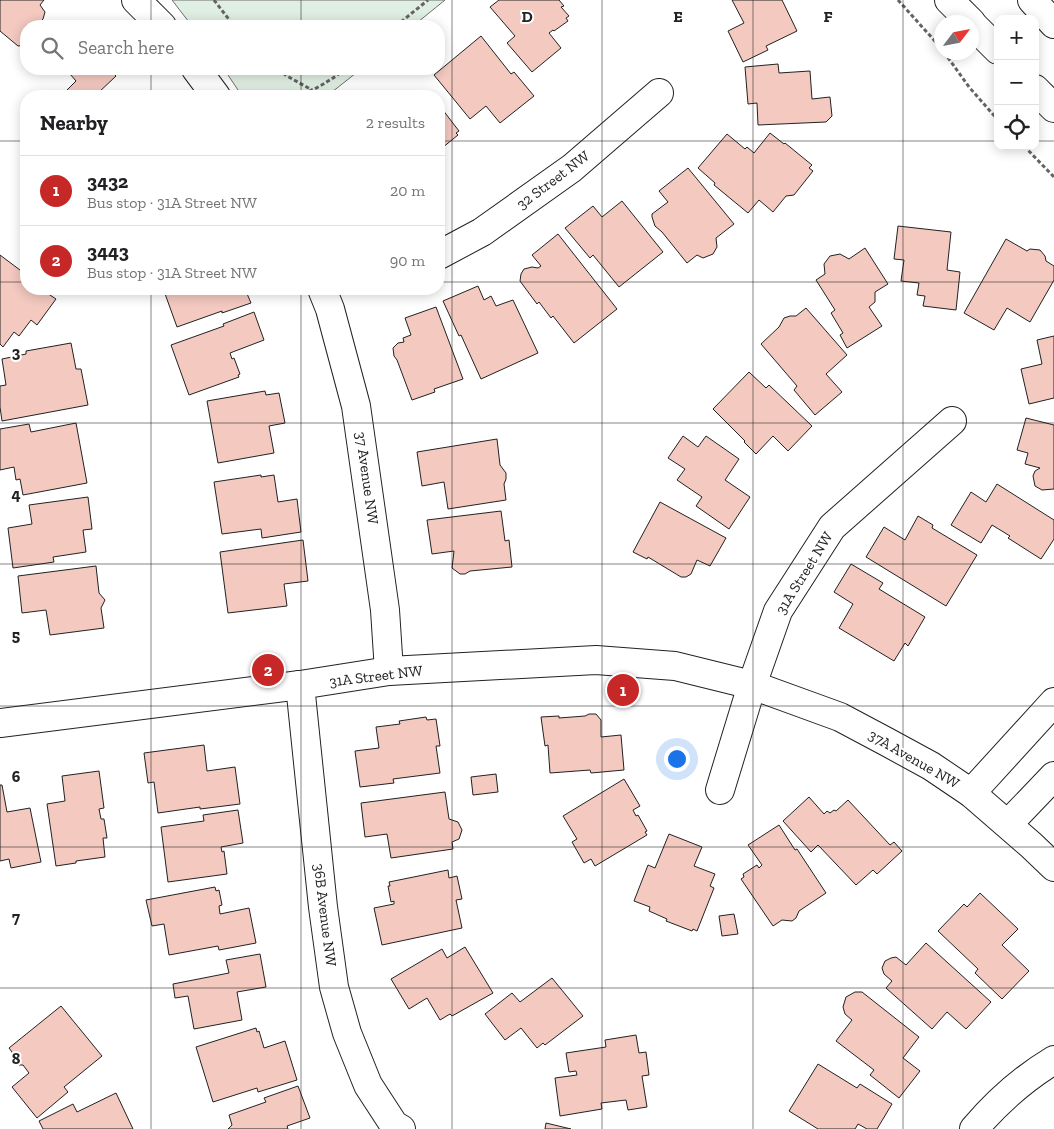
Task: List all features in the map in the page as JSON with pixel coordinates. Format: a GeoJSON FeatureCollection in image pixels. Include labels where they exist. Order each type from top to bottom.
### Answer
{"type":"FeatureCollection","features":[{"type":"Feature","properties":{"kind":"street"},"geometry":{"type":"LineString","coordinates":[[136,0],[156,20]]}},
{"type":"Feature","properties":{"kind":"street"},"geometry":{"type":"LineString","coordinates":[[949,0],[963,15]]}},
{"type":"Feature","properties":{"kind":"street"},"geometry":{"type":"LineString","coordinates":[[1032,0],[1054,24]]}},
{"type":"Feature","properties":{"kind":"street"},"geometry":{"type":"LineString","coordinates":[[979,31],[994,46]]}},
{"type":"Feature","properties":{"kind":"street"},"geometry":{"type":"LineString","coordinates":[[200,75],[212,90]]}},
{"type":"Feature","properties":{"kind":"street","name":"32 Street NW"},"geometry":{"type":"LineString","coordinates":[[445,252],[482,232],[572,168],[659,93]]}},
{"type":"Feature","properties":{"kind":"street"},"geometry":{"type":"LineString","coordinates":[[1039,93],[1054,108]]}},
{"type":"Feature","properties":{"kind":"street","name":"37 Avenue NW"},"geometry":{"type":"LineString","coordinates":[[330,295],[330,309],[356,406],[385,610],[390,671]]}},
{"type":"Feature","properties":{"kind":"street","name":"31A Street NW"},"geometry":{"type":"LineString","coordinates":[[720,790],[752,685],[778,610],[832,527],[952,421]]}},
{"type":"Feature","properties":{"kind":"street","name":"31A Street NW"},"geometry":{"type":"LineString","coordinates":[[0,723],[300,685],[390,671],[596,660],[675,666],[752,685]]}},
{"type":"Feature","properties":{"kind":"street","name":"36B Avenue NW"},"geometry":{"type":"LineString","coordinates":[[300,685],[322,907],[334,987],[347,1033],[368,1085],[394,1125],[401,1129]]}},
{"type":"Feature","properties":{"kind":"street","name":"37A Avenue NW"},"geometry":{"type":"LineString","coordinates":[[752,685],[840,717],[931,766],[971,793],[1054,867]]}},
{"type":"Feature","properties":{"kind":"street"},"geometry":{"type":"LineString","coordinates":[[971,793],[1054,702]]}},
{"type":"Feature","properties":{"kind":"street"},"geometry":{"type":"LineString","coordinates":[[1008,824],[1054,776]]}},
{"type":"Feature","properties":{"kind":"street"},"geometry":{"type":"LineString","coordinates":[[974,1129],[1005,1096],[1054,1060]]}},
{"type":"Feature","properties":{"kind":"path"},"geometry":{"type":"LineString","coordinates":[[214,0],[229,20]]}},
{"type":"Feature","properties":{"kind":"path"},"geometry":{"type":"LineString","coordinates":[[403,20],[428,0]]}},
{"type":"Feature","properties":{"kind":"path"},"geometry":{"type":"LineString","coordinates":[[898,0],[934,40]]}},
{"type":"Feature","properties":{"kind":"path"},"geometry":{"type":"LineString","coordinates":[[950,60],[969,87],[994,115]]}},
{"type":"Feature","properties":{"kind":"path"},"geometry":{"type":"LineString","coordinates":[[286,75],[311,90]]}},
{"type":"Feature","properties":{"kind":"path"},"geometry":{"type":"LineString","coordinates":[[315,90],[338,75]]}},
{"type":"Feature","properties":{"kind":"path"},"geometry":{"type":"LineString","coordinates":[[1028,150],[1054,177]]}},
{"type":"Feature","properties":{"kind":"green space"},"geometry":{"type":"Polygon","coordinates":[[[172,0],[445,0],[420,20],[187,20],[172,0]]]}},
{"type":"Feature","properties":{"kind":"green space"},"geometry":{"type":"Polygon","coordinates":[[[228,75],[353,75],[335,90],[238,90],[228,75]]]}},
{"type":"Feature","properties":{"kind":"building"},"geometry":{"type":"Polygon","coordinates":[[[0,0],[44,0],[40,5],[45,12],[42,20],[20,20],[20,46],[0,31],[0,0]]]}},
{"type":"Feature","properties":{"kind":"building"},"geometry":{"type":"Polygon","coordinates":[[[499,0],[559,0],[564,6],[561,7],[569,16],[566,18],[568,21],[549,33],[561,48],[532,72],[507,43],[515,36],[490,7],[499,0]]]}},
{"type":"Feature","properties":{"kind":"building"},"geometry":{"type":"Polygon","coordinates":[[[732,0],[782,0],[797,31],[766,46],[768,50],[743,62],[728,31],[744,23],[732,0]]]}},
{"type":"Feature","properties":{"kind":"building"},"geometry":{"type":"Polygon","coordinates":[[[481,36],[511,74],[514,72],[534,96],[500,123],[486,106],[470,119],[434,75],[445,75],[445,66],[481,36]]]}},
{"type":"Feature","properties":{"kind":"building"},"geometry":{"type":"Polygon","coordinates":[[[778,64],[779,73],[810,71],[812,99],[830,97],[832,116],[826,122],[758,125],[757,103],[748,104],[745,67],[778,64]]]}},
{"type":"Feature","properties":{"kind":"building"},"geometry":{"type":"Polygon","coordinates":[[[71,75],[116,76],[101,90],[67,90],[76,81],[71,75]]]}},
{"type":"Feature","properties":{"kind":"building"},"geometry":{"type":"Polygon","coordinates":[[[445,113],[459,131],[456,133],[458,135],[445,146],[445,113]]]}},
{"type":"Feature","properties":{"kind":"building"},"geometry":{"type":"Polygon","coordinates":[[[770,133],[812,165],[809,168],[813,171],[794,195],[786,196],[773,212],[759,200],[748,213],[714,185],[715,183],[698,168],[727,134],[745,149],[747,147],[754,153],[770,133]]]}},
{"type":"Feature","properties":{"kind":"building"},"geometry":{"type":"Polygon","coordinates":[[[688,168],[734,224],[716,238],[717,247],[713,254],[703,258],[697,255],[687,263],[655,226],[652,214],[668,202],[659,191],[688,168]]]}},
{"type":"Feature","properties":{"kind":"building"},"geometry":{"type":"Polygon","coordinates":[[[622,201],[663,252],[619,287],[593,255],[590,258],[565,228],[593,206],[602,217],[622,201]]]}},
{"type":"Feature","properties":{"kind":"building"},"geometry":{"type":"Polygon","coordinates":[[[898,226],[951,232],[947,270],[960,272],[956,310],[923,306],[925,296],[917,295],[919,283],[901,281],[904,260],[894,259],[898,226]]]}},
{"type":"Feature","properties":{"kind":"building"},"geometry":{"type":"Polygon","coordinates":[[[558,234],[617,309],[574,343],[553,316],[551,318],[539,302],[537,304],[520,281],[524,269],[541,266],[532,255],[558,234]]]}},
{"type":"Feature","properties":{"kind":"building"},"geometry":{"type":"Polygon","coordinates":[[[1006,239],[1027,251],[1030,249],[1040,250],[1045,256],[1046,261],[1054,266],[1054,280],[1030,322],[1007,308],[994,330],[964,313],[1006,239]]]}},
{"type":"Feature","properties":{"kind":"building"},"geometry":{"type":"Polygon","coordinates":[[[865,248],[888,284],[875,292],[875,302],[869,307],[882,326],[847,348],[840,335],[843,333],[831,313],[835,310],[816,280],[825,274],[824,264],[830,256],[840,254],[849,259],[865,248]]]}},
{"type":"Feature","properties":{"kind":"building"},"geometry":{"type":"Polygon","coordinates":[[[0,255],[20,270],[20,295],[50,295],[56,299],[37,325],[31,320],[19,336],[14,332],[3,347],[0,344],[0,255]]]}},
{"type":"Feature","properties":{"kind":"building"},"geometry":{"type":"Polygon","coordinates":[[[478,286],[484,300],[491,296],[496,306],[513,300],[538,353],[481,379],[443,301],[478,286]]]}},
{"type":"Feature","properties":{"kind":"building"},"geometry":{"type":"Polygon","coordinates":[[[165,295],[248,295],[251,303],[222,313],[222,311],[177,327],[165,295]]]}},
{"type":"Feature","properties":{"kind":"building"},"geometry":{"type":"Polygon","coordinates":[[[436,307],[463,379],[434,389],[435,392],[412,400],[394,356],[393,348],[398,343],[404,342],[403,338],[411,335],[405,318],[436,307]]]}},
{"type":"Feature","properties":{"kind":"building"},"geometry":{"type":"Polygon","coordinates":[[[806,308],[847,355],[826,374],[842,392],[815,415],[794,390],[797,386],[761,344],[779,327],[784,318],[796,316],[806,308]]]}},
{"type":"Feature","properties":{"kind":"building"},"geometry":{"type":"Polygon","coordinates":[[[254,312],[264,340],[230,353],[240,374],[238,375],[239,377],[189,395],[171,345],[224,326],[223,324],[254,312]]]}},
{"type":"Feature","properties":{"kind":"building"},"geometry":{"type":"Polygon","coordinates":[[[1054,336],[1054,398],[1029,404],[1021,369],[1042,364],[1037,340],[1054,336]]]}},
{"type":"Feature","properties":{"kind":"building"},"geometry":{"type":"Polygon","coordinates":[[[71,343],[76,369],[81,369],[88,405],[2,421],[0,386],[6,385],[2,359],[26,354],[26,351],[71,343]]]}},
{"type":"Feature","properties":{"kind":"building"},"geometry":{"type":"Polygon","coordinates":[[[749,372],[766,388],[769,385],[812,426],[788,451],[773,436],[756,454],[713,409],[749,372]]]}},
{"type":"Feature","properties":{"kind":"building"},"geometry":{"type":"Polygon","coordinates":[[[265,391],[266,395],[279,393],[285,423],[269,426],[274,453],[218,463],[207,401],[265,391]]]}},
{"type":"Feature","properties":{"kind":"building"},"geometry":{"type":"Polygon","coordinates":[[[1026,418],[1054,425],[1054,489],[1042,490],[1035,486],[1033,476],[1035,471],[1040,468],[1025,464],[1028,453],[1017,450],[1026,418]]]}},
{"type":"Feature","properties":{"kind":"building"},"geometry":{"type":"Polygon","coordinates":[[[76,423],[87,483],[23,495],[20,479],[16,480],[14,467],[0,470],[0,429],[29,424],[31,432],[76,423]]]}},
{"type":"Feature","properties":{"kind":"building"},"geometry":{"type":"Polygon","coordinates":[[[683,436],[698,447],[706,436],[739,459],[725,480],[750,497],[729,529],[696,506],[702,497],[677,480],[685,469],[668,458],[683,436]]]}},
{"type":"Feature","properties":{"kind":"building"},"geometry":{"type":"Polygon","coordinates":[[[497,439],[500,465],[506,473],[504,484],[506,500],[448,509],[444,482],[422,486],[417,452],[497,439]]]}},
{"type":"Feature","properties":{"kind":"building"},"geometry":{"type":"Polygon","coordinates":[[[261,475],[261,477],[274,475],[278,502],[297,499],[301,532],[262,538],[261,529],[222,534],[214,482],[261,475]]]}},
{"type":"Feature","properties":{"kind":"building"},"geometry":{"type":"Polygon","coordinates":[[[997,484],[1054,520],[1054,539],[1041,559],[1008,538],[1010,536],[992,525],[981,543],[951,525],[971,492],[986,502],[997,484]]]}},
{"type":"Feature","properties":{"kind":"building"},"geometry":{"type":"Polygon","coordinates":[[[88,497],[92,529],[83,530],[86,552],[53,557],[54,562],[13,568],[8,528],[32,524],[29,505],[88,497]]]}},
{"type":"Feature","properties":{"kind":"building"},"geometry":{"type":"Polygon","coordinates":[[[660,502],[726,538],[710,566],[697,560],[691,574],[681,577],[648,557],[647,559],[633,552],[660,502]]]}},
{"type":"Feature","properties":{"kind":"building"},"geometry":{"type":"Polygon","coordinates":[[[501,511],[505,541],[509,540],[512,567],[470,571],[460,574],[452,568],[454,551],[432,554],[427,520],[501,511]]]}},
{"type":"Feature","properties":{"kind":"building"},"geometry":{"type":"Polygon","coordinates":[[[918,516],[933,525],[932,528],[977,555],[946,606],[866,557],[884,527],[905,540],[918,516]]]}},
{"type":"Feature","properties":{"kind":"building"},"geometry":{"type":"Polygon","coordinates":[[[303,540],[308,581],[284,584],[287,606],[228,613],[220,552],[303,540]]]}},
{"type":"Feature","properties":{"kind":"building"},"geometry":{"type":"Polygon","coordinates":[[[851,564],[883,583],[879,589],[925,617],[908,646],[905,643],[894,661],[839,628],[853,604],[834,592],[851,564]]]}},
{"type":"Feature","properties":{"kind":"building"},"geometry":{"type":"Polygon","coordinates":[[[96,566],[99,593],[105,600],[101,608],[104,628],[50,635],[46,610],[22,613],[18,576],[96,566]]]}},
{"type":"Feature","properties":{"kind":"building"},"geometry":{"type":"Polygon","coordinates":[[[596,714],[601,720],[601,737],[621,735],[624,770],[591,773],[590,770],[550,773],[548,745],[545,746],[541,717],[559,716],[559,718],[596,714]]]}},
{"type":"Feature","properties":{"kind":"building"},"geometry":{"type":"Polygon","coordinates":[[[426,717],[427,720],[436,719],[440,746],[436,746],[440,773],[393,779],[394,783],[360,787],[355,751],[379,748],[376,727],[400,724],[399,721],[426,717]]]}},
{"type":"Feature","properties":{"kind":"building"},"geometry":{"type":"Polygon","coordinates":[[[204,745],[207,771],[235,767],[240,804],[158,813],[154,782],[148,783],[144,753],[204,745]]]}},
{"type":"Feature","properties":{"kind":"building"},"geometry":{"type":"Polygon","coordinates":[[[99,771],[104,808],[99,809],[101,819],[104,819],[107,838],[103,838],[105,857],[56,866],[47,804],[65,801],[62,776],[99,771]]]}},
{"type":"Feature","properties":{"kind":"building"},"geometry":{"type":"Polygon","coordinates":[[[496,774],[498,792],[473,795],[471,777],[496,774]]]}},
{"type":"Feature","properties":{"kind":"building"},"geometry":{"type":"Polygon","coordinates":[[[624,779],[640,806],[633,810],[647,831],[645,832],[647,835],[595,866],[591,859],[584,863],[572,842],[577,839],[563,816],[624,779]]]}},
{"type":"Feature","properties":{"kind":"building"},"geometry":{"type":"Polygon","coordinates":[[[0,785],[2,785],[7,812],[30,808],[41,862],[11,868],[9,859],[0,861],[0,785]]]}},
{"type":"Feature","properties":{"kind":"building"},"geometry":{"type":"Polygon","coordinates":[[[445,792],[449,819],[458,822],[462,830],[459,839],[452,842],[453,849],[391,858],[387,834],[365,837],[361,803],[445,792]]]}},
{"type":"Feature","properties":{"kind":"building"},"geometry":{"type":"Polygon","coordinates":[[[809,797],[824,814],[827,811],[830,813],[834,810],[836,811],[848,800],[890,845],[894,842],[902,851],[877,874],[873,870],[856,885],[818,845],[811,852],[783,821],[809,797]]]}},
{"type":"Feature","properties":{"kind":"building"},"geometry":{"type":"Polygon","coordinates":[[[238,810],[243,843],[221,847],[222,852],[224,851],[227,874],[168,882],[161,827],[204,821],[203,815],[238,810]]]}},
{"type":"Feature","properties":{"kind":"building"},"geometry":{"type":"Polygon","coordinates":[[[779,825],[826,893],[799,911],[796,918],[792,921],[782,920],[773,926],[741,879],[744,877],[743,874],[757,865],[759,868],[762,865],[748,845],[779,825]]]}},
{"type":"Feature","properties":{"kind":"building"},"geometry":{"type":"Polygon","coordinates":[[[669,834],[702,847],[694,866],[715,874],[710,886],[714,888],[697,931],[693,929],[692,931],[666,921],[667,919],[649,911],[650,907],[634,901],[648,865],[655,868],[669,834]]]}},
{"type":"Feature","properties":{"kind":"building"},"geometry":{"type":"Polygon","coordinates":[[[448,870],[449,878],[457,876],[462,899],[456,900],[462,928],[382,945],[374,908],[394,904],[394,901],[391,902],[389,882],[448,870]]]}},
{"type":"Feature","properties":{"kind":"building"},"geometry":{"type":"Polygon","coordinates":[[[215,887],[216,891],[219,890],[222,905],[219,906],[220,914],[249,908],[256,943],[219,950],[218,946],[169,955],[164,924],[152,926],[146,900],[215,887]]]}},
{"type":"Feature","properties":{"kind":"building"},"geometry":{"type":"Polygon","coordinates":[[[980,893],[1018,929],[1002,945],[1029,971],[1002,999],[975,973],[978,969],[938,931],[964,904],[967,907],[980,893]]]}},
{"type":"Feature","properties":{"kind":"building"},"geometry":{"type":"Polygon","coordinates":[[[734,914],[738,934],[722,936],[719,916],[734,914]]]}},
{"type":"Feature","properties":{"kind":"building"},"geometry":{"type":"Polygon","coordinates":[[[926,943],[991,1002],[966,1029],[947,1012],[932,1029],[886,988],[892,981],[884,974],[882,968],[885,961],[896,957],[906,965],[926,943]]]}},
{"type":"Feature","properties":{"kind":"building"},"geometry":{"type":"Polygon","coordinates":[[[465,947],[493,993],[452,1016],[450,1014],[440,1020],[427,998],[409,1009],[391,979],[442,949],[447,958],[465,947]]]}},
{"type":"Feature","properties":{"kind":"building"},"geometry":{"type":"Polygon","coordinates":[[[260,954],[266,987],[237,992],[242,1020],[194,1029],[188,996],[175,998],[173,984],[229,973],[226,960],[260,954]]]}},
{"type":"Feature","properties":{"kind":"building"},"geometry":{"type":"Polygon","coordinates":[[[552,978],[583,1016],[545,1045],[543,1043],[537,1048],[521,1028],[505,1040],[485,1014],[512,993],[520,1002],[552,978]]]}},
{"type":"Feature","properties":{"kind":"building"},"geometry":{"type":"Polygon","coordinates":[[[855,992],[862,992],[919,1037],[903,1058],[920,1071],[899,1098],[870,1075],[874,1070],[836,1041],[852,1020],[845,1014],[843,1007],[846,997],[855,992]]]}},
{"type":"Feature","properties":{"kind":"building"},"geometry":{"type":"Polygon","coordinates":[[[61,1006],[102,1056],[64,1087],[68,1092],[37,1118],[12,1087],[29,1073],[23,1065],[19,1065],[15,1061],[9,1048],[61,1006]]]}},
{"type":"Feature","properties":{"kind":"building"},"geometry":{"type":"Polygon","coordinates":[[[256,1028],[257,1032],[259,1031],[264,1048],[285,1041],[297,1080],[258,1092],[257,1088],[213,1102],[196,1047],[256,1028]]]}},
{"type":"Feature","properties":{"kind":"building"},"geometry":{"type":"Polygon","coordinates":[[[636,1035],[639,1053],[646,1052],[649,1075],[642,1076],[647,1107],[628,1110],[626,1100],[601,1103],[602,1109],[560,1116],[555,1078],[577,1075],[576,1071],[569,1072],[566,1053],[606,1047],[605,1040],[636,1035]]]}},
{"type":"Feature","properties":{"kind":"building"},"geometry":{"type":"Polygon","coordinates":[[[818,1064],[857,1088],[860,1084],[892,1104],[877,1129],[867,1129],[858,1124],[855,1129],[818,1129],[789,1111],[818,1064]]]}},
{"type":"Feature","properties":{"kind":"building"},"geometry":{"type":"Polygon","coordinates":[[[298,1086],[310,1118],[287,1126],[288,1129],[228,1129],[232,1125],[229,1115],[266,1102],[264,1098],[298,1086]]]}},
{"type":"Feature","properties":{"kind":"building"},"geometry":{"type":"Polygon","coordinates":[[[116,1093],[133,1129],[43,1129],[39,1121],[73,1104],[77,1112],[116,1093]]]}},
{"type":"Feature","properties":{"kind":"building"},"geometry":{"type":"Polygon","coordinates":[[[546,1123],[571,1129],[545,1129],[546,1123]]]}},
{"type":"Feature","properties":{"kind":"place","name":"3443"},"geometry":{"type":"Point","coordinates":[268,670]}},
{"type":"Feature","properties":{"kind":"place","name":"3432"},"geometry":{"type":"Point","coordinates":[623,690]}}]}
